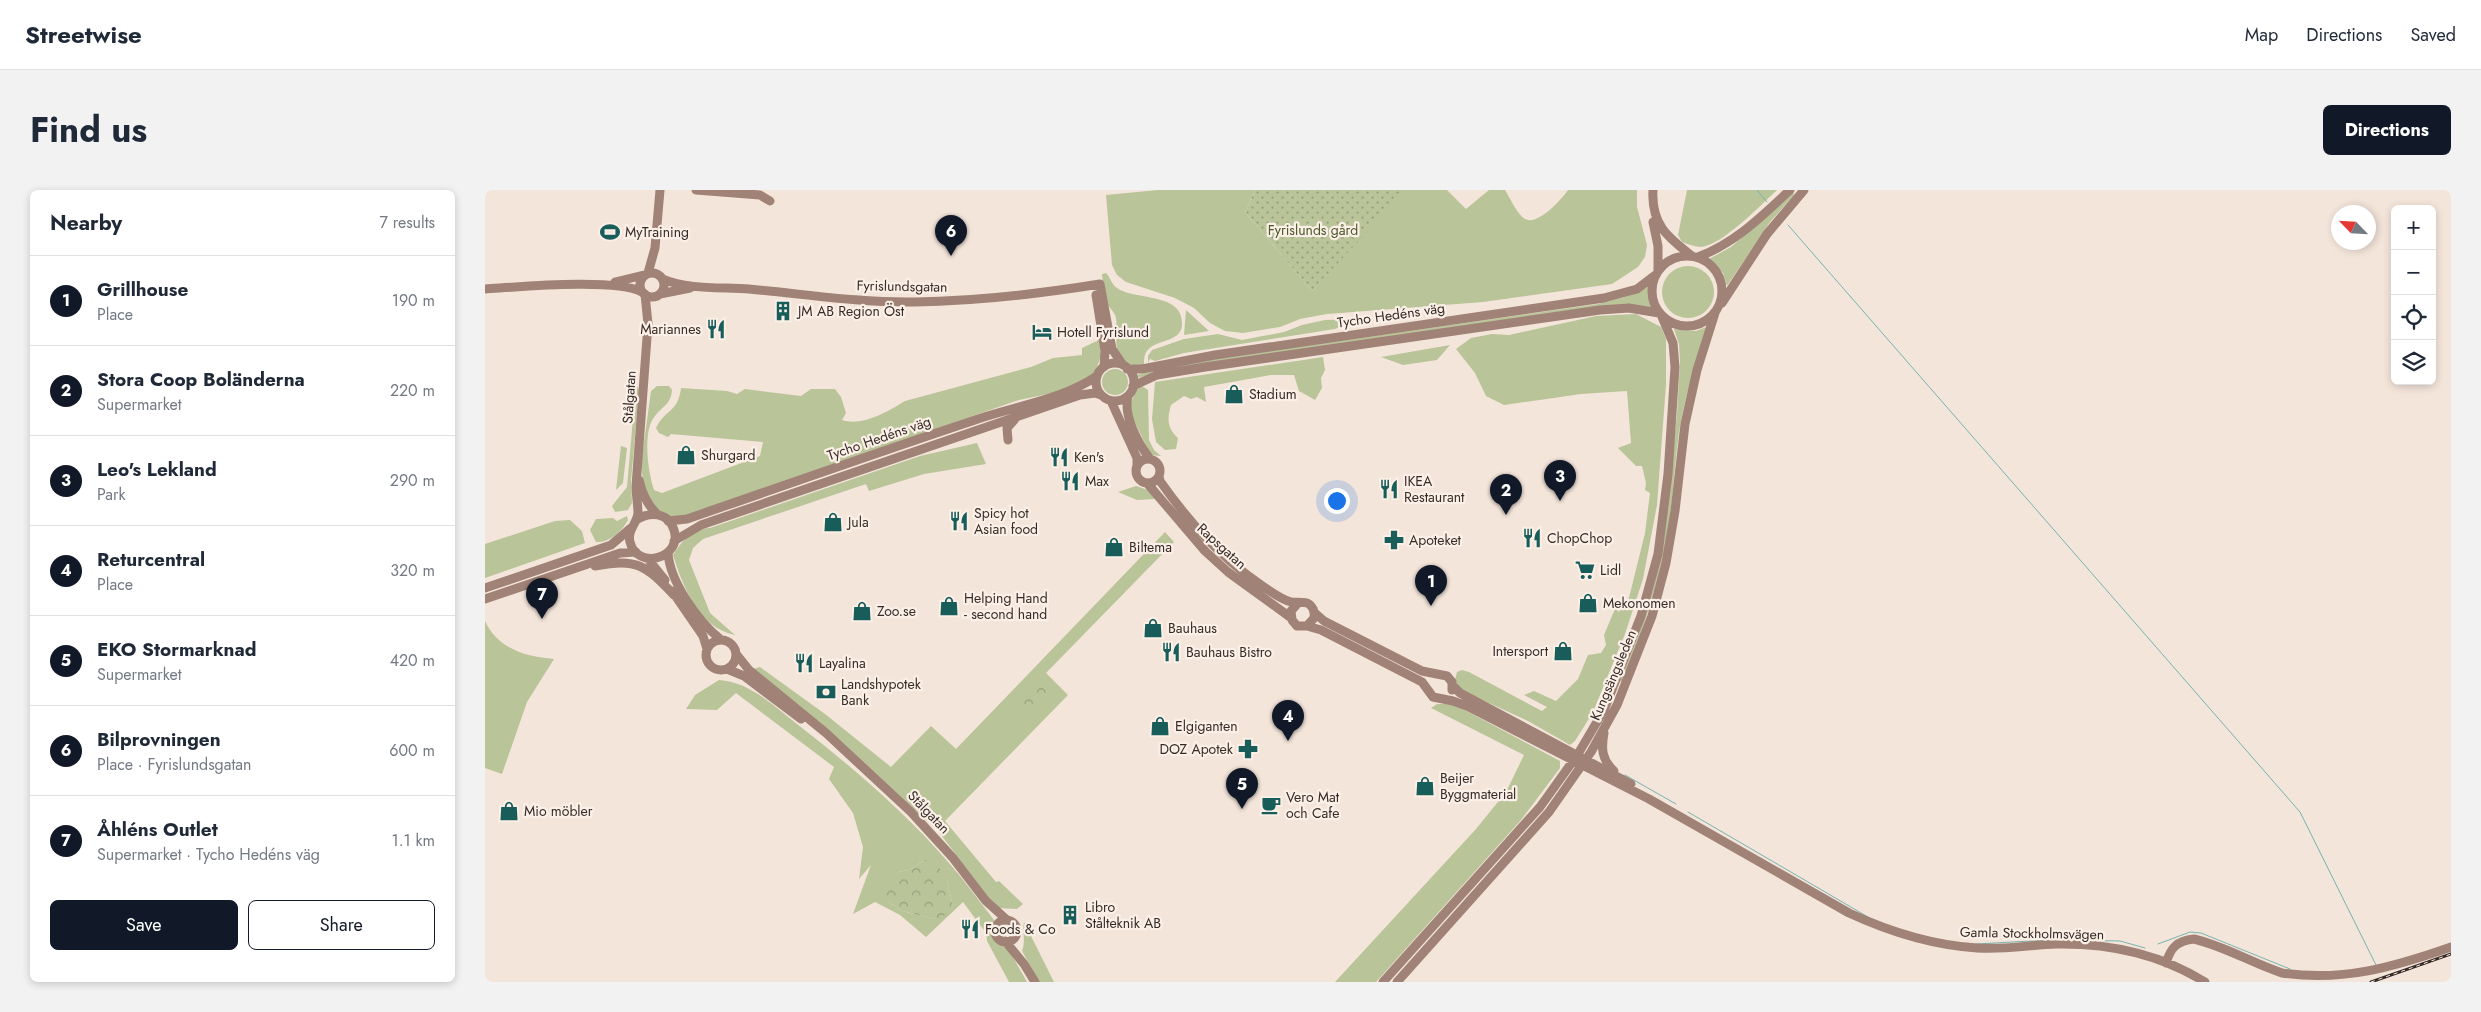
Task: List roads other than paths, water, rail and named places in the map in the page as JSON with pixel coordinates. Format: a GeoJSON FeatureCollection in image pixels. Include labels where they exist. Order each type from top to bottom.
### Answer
{"type":"FeatureCollection","features":[{"type":"Feature","properties":{"kind":"main road"},"geometry":{"type":"LineString","coordinates":[[643,293],[640,285],[655,248],[660,190]]}},
{"type":"Feature","properties":{"kind":"main road"},"geometry":{"type":"LineString","coordinates":[[696,190],[760,194],[770,201]]}},
{"type":"Feature","properties":{"kind":"main road"},"geometry":{"type":"LineString","coordinates":[[1648,190],[1657,239],[1656,274],[1651,295],[1660,315],[1669,322],[1685,326],[1702,323],[1717,310],[1767,234],[1804,190]]}},
{"type":"Feature","properties":{"kind":"main road"},"geometry":{"type":"LineString","coordinates":[[1653,190],[1655,213],[1662,230],[1695,256],[1711,265],[1720,277],[1722,297],[1717,310]]}},
{"type":"Feature","properties":{"kind":"main road"},"geometry":{"type":"LineString","coordinates":[[1656,274],[1673,258],[1695,256],[1724,246],[1735,239],[1790,190]]}},
{"type":"Feature","properties":{"kind":"main road"},"geometry":{"type":"LineString","coordinates":[[485,289],[602,285],[636,288],[651,297],[659,295],[664,287],[655,248]]}},
{"type":"Feature","properties":{"kind":"main road"},"geometry":{"type":"LineString","coordinates":[[602,285],[646,274],[655,273],[662,278]]}},
{"type":"Feature","properties":{"kind":"main road","name":"Tycho Hedéns väg"},"geometry":{"type":"LineString","coordinates":[[1125,367],[1142,370],[1232,352],[1604,298],[1637,288],[1656,274]]}},
{"type":"Feature","properties":{"kind":"main road","name":"Fyrislundsgatan"},"geometry":{"type":"LineString","coordinates":[[662,278],[675,283],[703,286],[914,302],[1011,297],[1097,284]]}},
{"type":"Feature","properties":{"kind":"main road"},"geometry":{"type":"LineString","coordinates":[[1097,284],[1112,348],[1133,380],[1133,386],[1127,396],[1123,399],[1111,401]]}},
{"type":"Feature","properties":{"kind":"main road"},"geometry":{"type":"LineString","coordinates":[[1097,284],[1105,351],[1104,367],[1097,376],[1096,386],[1101,395],[1111,401],[1137,458],[1137,476],[1147,484],[1156,480],[1159,476],[1159,465],[1150,459],[1144,451],[1130,419],[1127,409],[1127,396]]}},
{"type":"Feature","properties":{"kind":"main road","name":"Fyrislundsgatan"},"geometry":{"type":"LineString","coordinates":[[659,295],[703,286]]}},
{"type":"Feature","properties":{"kind":"main road","name":"Stålgatan"},"geometry":{"type":"LineString","coordinates":[[643,293],[648,324]]}},
{"type":"Feature","properties":{"kind":"main road","name":"Stålgatan"},"geometry":{"type":"LineString","coordinates":[[634,524],[648,324],[655,300],[659,295]]}},
{"type":"Feature","properties":{"kind":"main road","name":"Tycho Hedéns väg"},"geometry":{"type":"LineString","coordinates":[[1133,386],[1150,377],[1205,367],[1600,310],[1629,308],[1660,315]]}},
{"type":"Feature","properties":{"kind":"main road","name":"Kungsängsleden"},"geometry":{"type":"LineString","coordinates":[[1397,982],[1532,833],[1585,762],[1606,727],[1628,681],[1652,616],[1667,555],[1685,424],[1697,370],[1717,310]]}},
{"type":"Feature","properties":{"kind":"main road","name":"Kungsängsleden"},"geometry":{"type":"LineString","coordinates":[[1383,982],[1515,836],[1576,757],[1604,710],[1630,648],[1658,554],[1668,474],[1675,367],[1673,344],[1660,315]]}},
{"type":"Feature","properties":{"kind":"main road"},"geometry":{"type":"LineString","coordinates":[[1104,367],[1116,364],[1125,367]]}},
{"type":"Feature","properties":{"kind":"main road","name":"Tycho Hedéns väg"},"geometry":{"type":"LineString","coordinates":[[668,521],[687,519],[991,415],[1083,386],[1097,376]]}},
{"type":"Feature","properties":{"kind":"main road","name":"Tycho Hedéns väg"},"geometry":{"type":"LineString","coordinates":[[674,541],[701,525],[1080,395],[1095,393],[1101,395]]}},
{"type":"Feature","properties":{"kind":"main road"},"geometry":{"type":"LineString","coordinates":[[991,426],[1003,431],[1008,440],[1007,428],[1019,417]]}},
{"type":"Feature","properties":{"kind":"main road"},"geometry":{"type":"LineString","coordinates":[[1137,465],[1141,461],[1150,459]]}},
{"type":"Feature","properties":{"kind":"main road","name":"Stålgatan"},"geometry":{"type":"LineString","coordinates":[[637,472],[645,499],[658,515]]}},
{"type":"Feature","properties":{"kind":"main road","name":"Rapsgatan"},"geometry":{"type":"LineString","coordinates":[[1159,476],[1160,481],[1170,495],[1210,543],[1265,587],[1285,600],[1298,603]]}},
{"type":"Feature","properties":{"kind":"main road","name":"Rapsgatan"},"geometry":{"type":"LineString","coordinates":[[1147,484],[1205,551],[1228,572],[1290,616]]}},
{"type":"Feature","properties":{"kind":"main road"},"geometry":{"type":"LineString","coordinates":[[485,588],[611,544],[634,524],[650,514],[658,515],[668,521],[675,534],[674,541],[668,553],[662,557],[648,559]]}},
{"type":"Feature","properties":{"kind":"main road"},"geometry":{"type":"LineString","coordinates":[[634,524],[630,541],[636,552],[648,559],[659,570],[703,636],[709,664],[717,670],[727,669],[734,664],[737,655],[732,644],[720,639],[707,627],[684,595],[668,553]]}},
{"type":"Feature","properties":{"kind":"main road"},"geometry":{"type":"LineString","coordinates":[[485,599],[620,553],[636,552]]}},
{"type":"Feature","properties":{"kind":"main road"},"geometry":{"type":"LineString","coordinates":[[570,570],[614,562],[637,564],[652,572],[674,595]]}},
{"type":"Feature","properties":{"kind":"main road"},"geometry":{"type":"LineString","coordinates":[[1576,757],[1467,706],[1433,697],[1422,682],[1321,630],[1307,626],[1297,626],[1290,616],[1293,606],[1298,603],[1310,605],[1315,613],[1324,621],[1422,671],[1447,676],[1460,693],[1576,757],[1585,762]]}},
{"type":"Feature","properties":{"kind":"main road"},"geometry":{"type":"LineString","coordinates":[[1307,626],[1313,620],[1315,613]]}},
{"type":"Feature","properties":{"kind":"main road"},"geometry":{"type":"LineString","coordinates":[[707,648],[712,642],[720,639]]}},
{"type":"Feature","properties":{"kind":"main road","name":"Stålgatan"},"geometry":{"type":"LineString","coordinates":[[737,655],[749,670],[791,702],[926,827],[986,901],[1007,920]]}},
{"type":"Feature","properties":{"kind":"main road","name":"Stålgatan"},"geometry":{"type":"LineString","coordinates":[[727,669],[745,676],[844,750]]}},
{"type":"Feature","properties":{"kind":"main road"},"geometry":{"type":"LineString","coordinates":[[1428,690],[1430,678],[1438,674]]}},
{"type":"Feature","properties":{"kind":"main road"},"geometry":{"type":"LineString","coordinates":[[1443,699],[1449,695],[1452,685]]}},
{"type":"Feature","properties":{"kind":"main road"},"geometry":{"type":"LineString","coordinates":[[1606,727],[1602,749],[1605,760],[1626,781]]}},
{"type":"Feature","properties":{"kind":"main road","name":"Gamla Stockholmsvägen"},"geometry":{"type":"LineString","coordinates":[[1585,762],[1626,781],[1649,798]]}},
{"type":"Feature","properties":{"kind":"main road","name":"Gamla Stockholmsvägen"},"geometry":{"type":"LineString","coordinates":[[1585,762],[1841,908],[1882,928],[1945,945],[1979,948],[2057,944],[2123,948],[2166,963],[2205,982]]}},
{"type":"Feature","properties":{"kind":"main road","name":"Stålgatan"},"geometry":{"type":"LineString","coordinates":[[986,901],[997,925]]}},
{"type":"Feature","properties":{"kind":"main road"},"geometry":{"type":"LineString","coordinates":[[1024,964],[1015,936],[1015,925],[1007,920],[997,925],[996,935],[1005,941],[1024,964],[1035,982]]}},
{"type":"Feature","properties":{"kind":"main road"},"geometry":{"type":"LineString","coordinates":[[1005,941],[1015,936]]}},
{"type":"Feature","properties":{"kind":"main road"},"geometry":{"type":"LineString","coordinates":[[2166,963],[2174,945],[2181,940],[2194,938],[2206,941],[2281,972],[2304,979],[2326,981],[2357,978],[2451,947]]}},
{"type":"Feature","properties":{"kind":"waterway"},"geometry":{"type":"LineString","coordinates":[[1757,190],[1767,202]]}},
{"type":"Feature","properties":{"kind":"waterway"},"geometry":{"type":"LineString","coordinates":[[1788,225],[2300,812],[2376,965]]}},
{"type":"Feature","properties":{"kind":"waterway"},"geometry":{"type":"LineString","coordinates":[[1625,775],[1676,804]]}},
{"type":"Feature","properties":{"kind":"waterway"},"geometry":{"type":"LineString","coordinates":[[1688,812],[1868,917]]}},
{"type":"Feature","properties":{"kind":"waterway"},"geometry":{"type":"LineString","coordinates":[[2158,944],[2190,932],[2201,933],[2290,969]]}},
{"type":"Feature","properties":{"kind":"waterway"},"geometry":{"type":"LineString","coordinates":[[1976,944],[2049,940]]}},
{"type":"Feature","properties":{"kind":"waterway"},"geometry":{"type":"LineString","coordinates":[[2056,940],[2120,941],[2145,948]]}},
{"type":"Feature","properties":{"kind":"railway"},"geometry":{"type":"LineString","coordinates":[[2371,982],[2451,954]]}},
{"type":"Feature","properties":{"kind":"place","name":"MyTraining"},"geometry":{"type":"Point","coordinates":[610,232]}},
{"type":"Feature","properties":{"kind":"place","name":"Bilprovningen"},"geometry":{"type":"Point","coordinates":[951,256]}},
{"type":"Feature","properties":{"kind":"place","name":"JM AB Region Öst"},"geometry":{"type":"Point","coordinates":[783,311]}},
{"type":"Feature","properties":{"kind":"place","name":"Mariannes"},"geometry":{"type":"Point","coordinates":[716,329]}},
{"type":"Feature","properties":{"kind":"place","name":"Hotell Fyrislund"},"geometry":{"type":"Point","coordinates":[1042,332]}},
{"type":"Feature","properties":{"kind":"place","name":"Stadium"},"geometry":{"type":"Point","coordinates":[1234,394]}},
{"type":"Feature","properties":{"kind":"place","name":"Shurgard"},"geometry":{"type":"Point","coordinates":[686,455]}},
{"type":"Feature","properties":{"kind":"place","name":"Ken's"},"geometry":{"type":"Point","coordinates":[1059,457]}},
{"type":"Feature","properties":{"kind":"place","name":"Max"},"geometry":{"type":"Point","coordinates":[1070,481]}},
{"type":"Feature","properties":{"kind":"place","name":"IKEA Restaurant"},"geometry":{"type":"Point","coordinates":[1389,489]}},
{"type":"Feature","properties":{"kind":"place","name":"Leo's Lekland"},"geometry":{"type":"Point","coordinates":[1560,501]}},
{"type":"Feature","properties":{"kind":"place","name":"Stora Coop Boländerna"},"geometry":{"type":"Point","coordinates":[1506,515]}},
{"type":"Feature","properties":{"kind":"place","name":"Spicy hot Asian food"},"geometry":{"type":"Point","coordinates":[959,521]}},
{"type":"Feature","properties":{"kind":"place","name":"Jula"},"geometry":{"type":"Point","coordinates":[833,522]}},
{"type":"Feature","properties":{"kind":"place","name":"ChopChop"},"geometry":{"type":"Point","coordinates":[1532,538]}},
{"type":"Feature","properties":{"kind":"place","name":"Apoteket"},"geometry":{"type":"Point","coordinates":[1394,540]}},
{"type":"Feature","properties":{"kind":"place","name":"Biltema"},"geometry":{"type":"Point","coordinates":[1114,547]}},
{"type":"Feature","properties":{"kind":"place","name":"Lidl"},"geometry":{"type":"Point","coordinates":[1585,570]}},
{"type":"Feature","properties":{"kind":"place","name":"Mekonomen"},"geometry":{"type":"Point","coordinates":[1588,603]}},
{"type":"Feature","properties":{"kind":"place","name":"Helping Hand - second hand"},"geometry":{"type":"Point","coordinates":[949,606]}},
{"type":"Feature","properties":{"kind":"place","name":"Grillhouse"},"geometry":{"type":"Point","coordinates":[1431,606]}},
{"type":"Feature","properties":{"kind":"place","name":"Zoo.se"},"geometry":{"type":"Point","coordinates":[862,611]}},
{"type":"Feature","properties":{"kind":"place","name":"Åhléns Outlet"},"geometry":{"type":"Point","coordinates":[542,619]}},
{"type":"Feature","properties":{"kind":"place","name":"Bauhaus"},"geometry":{"type":"Point","coordinates":[1153,628]}},
{"type":"Feature","properties":{"kind":"place","name":"Intersport"},"geometry":{"type":"Point","coordinates":[1563,651]}},
{"type":"Feature","properties":{"kind":"place","name":"Bauhaus Bistro"},"geometry":{"type":"Point","coordinates":[1171,652]}},
{"type":"Feature","properties":{"kind":"place","name":"Layalina"},"geometry":{"type":"Point","coordinates":[804,663]}},
{"type":"Feature","properties":{"kind":"place","name":"Landshypotek Bank"},"geometry":{"type":"Point","coordinates":[826,692]}},
{"type":"Feature","properties":{"kind":"place","name":"Elgiganten"},"geometry":{"type":"Point","coordinates":[1160,726]}},
{"type":"Feature","properties":{"kind":"place","name":"Returcentral"},"geometry":{"type":"Point","coordinates":[1288,741]}},
{"type":"Feature","properties":{"kind":"place","name":"DOZ Apotek"},"geometry":{"type":"Point","coordinates":[1248,749]}},
{"type":"Feature","properties":{"kind":"place","name":"Beijer Byggmaterial"},"geometry":{"type":"Point","coordinates":[1425,786]}},
{"type":"Feature","properties":{"kind":"place","name":"Vero Mat och Cafe"},"geometry":{"type":"Point","coordinates":[1271,805]}},
{"type":"Feature","properties":{"kind":"place","name":"EKO Stormarknad"},"geometry":{"type":"Point","coordinates":[1242,809]}},
{"type":"Feature","properties":{"kind":"place","name":"Mio möbler"},"geometry":{"type":"Point","coordinates":[509,811]}},
{"type":"Feature","properties":{"kind":"place","name":"Libro Stålteknik AB"},"geometry":{"type":"Point","coordinates":[1070,915]}},
{"type":"Feature","properties":{"kind":"place","name":"Foods & Co"},"geometry":{"type":"Point","coordinates":[970,929]}},
{"type":"Feature","properties":{"kind":"park label","name":"Fyrislunds gård"},"geometry":{"type":"Point","coordinates":[1313,230]}}]}
